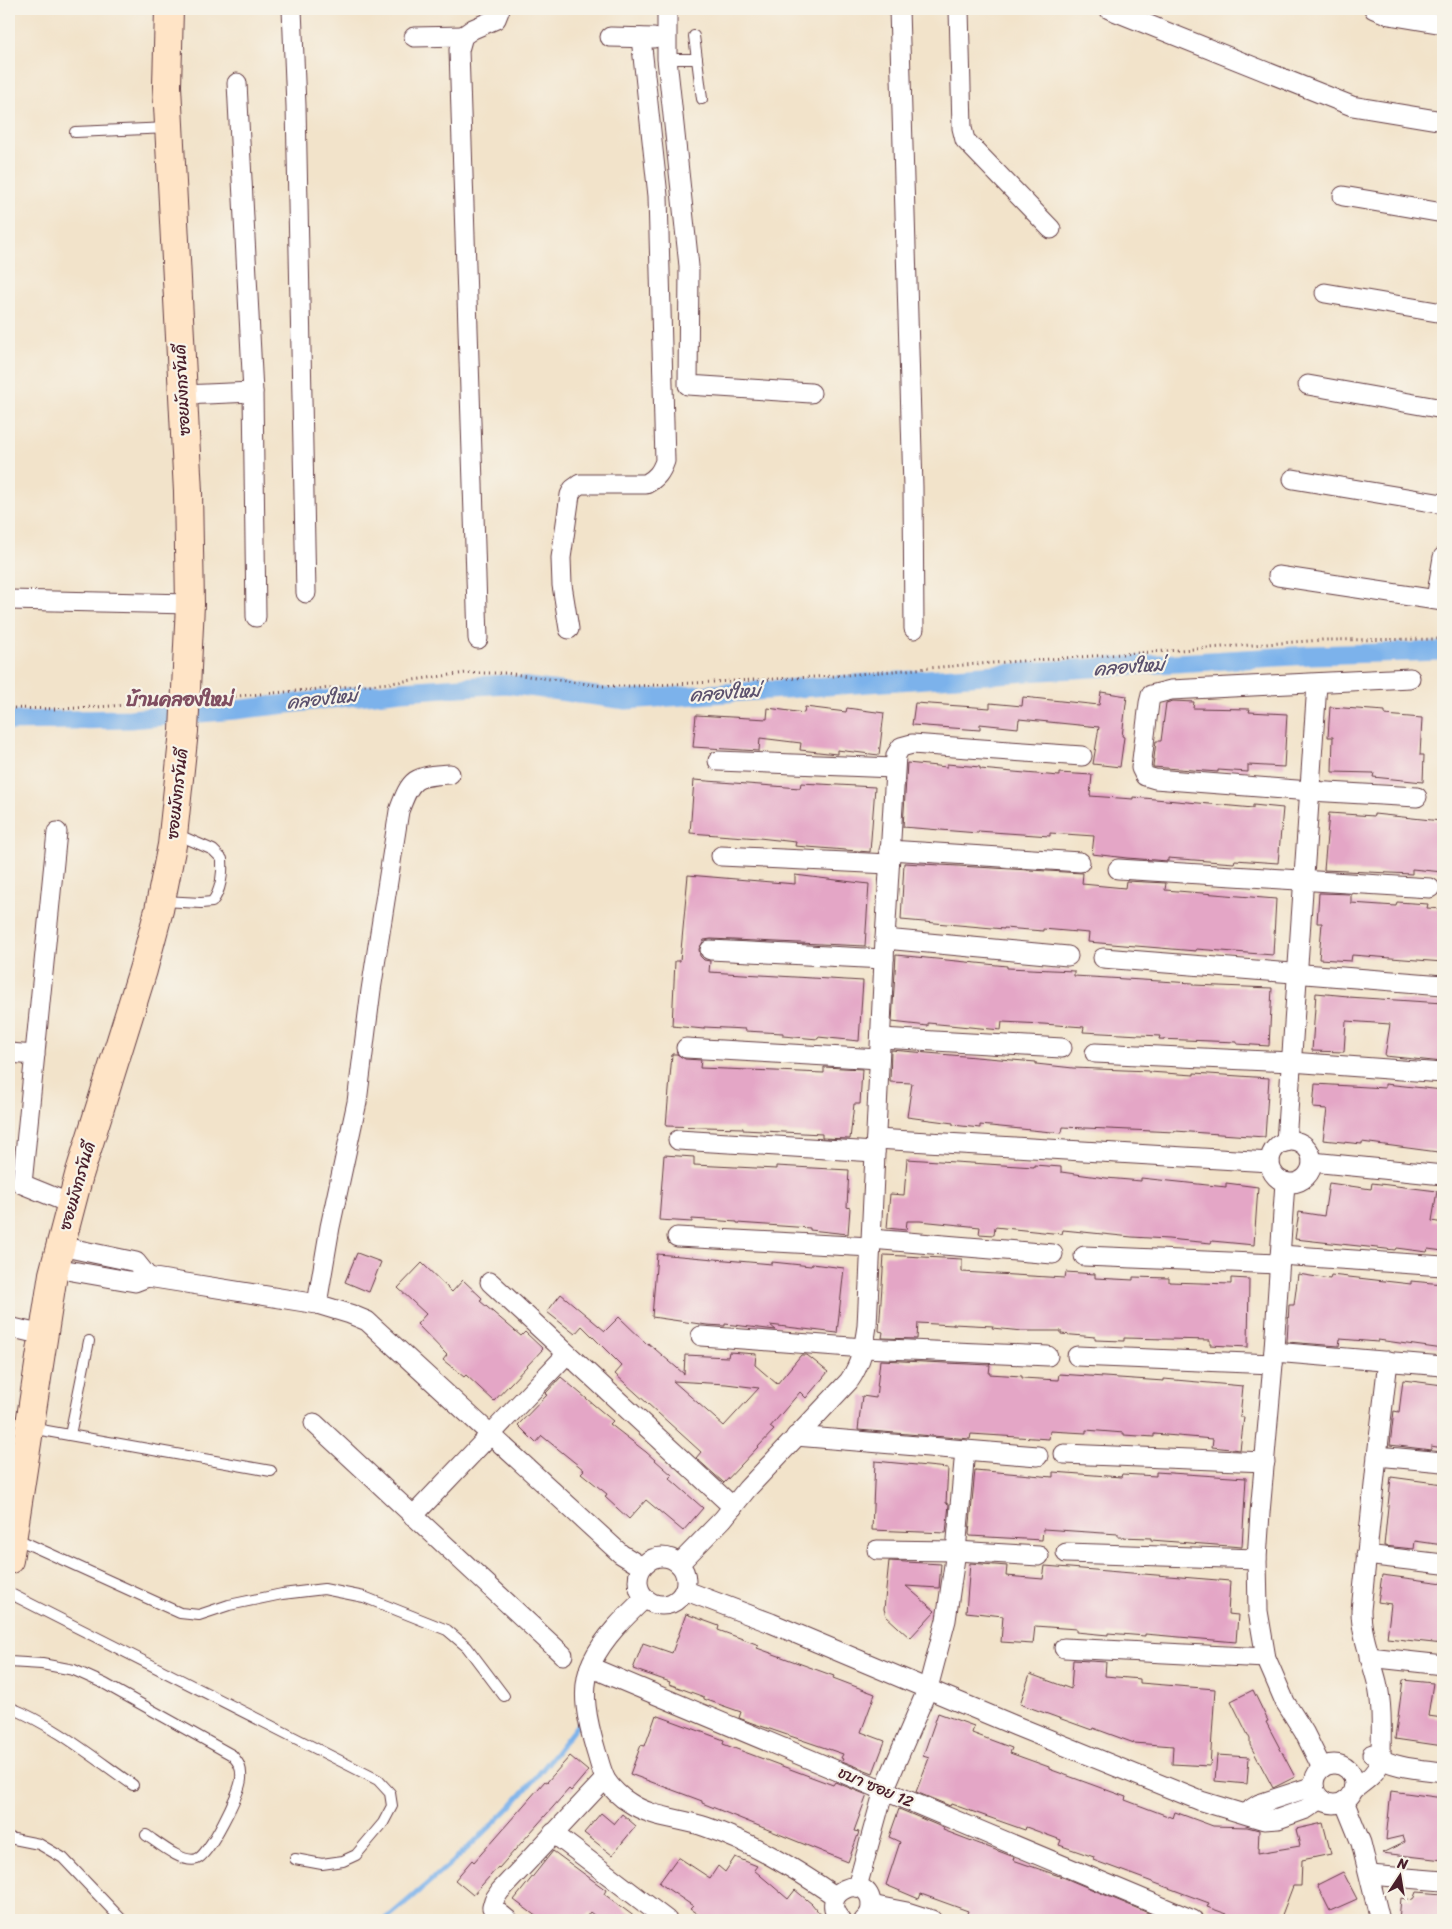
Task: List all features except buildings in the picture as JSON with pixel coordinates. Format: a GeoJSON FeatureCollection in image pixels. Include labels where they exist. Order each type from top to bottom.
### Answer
{"type":"FeatureCollection","features":[{"type":"Feature","properties":{"kind":"street","name":"ซอยมังกรขันดี"},"geometry":{"type":"LineString","coordinates":[[10,1544],[43,1336],[58,1257],[71,1204],[143,970],[161,900],[173,833],[184,731],[180,692],[190,604],[188,492],[167,86],[169,9]]}},
{"type":"Feature","properties":{"kind":"street"},"geometry":{"type":"LineString","coordinates":[[292,9],[296,106],[306,593]]}},
{"type":"Feature","properties":{"kind":"street"},"geometry":{"type":"LineString","coordinates":[[414,37],[463,36],[473,29],[496,19],[500,9]]}},
{"type":"Feature","properties":{"kind":"street"},"geometry":{"type":"LineString","coordinates":[[667,9],[667,60],[688,266],[688,386],[811,393]]}},
{"type":"Feature","properties":{"kind":"street"},"geometry":{"type":"LineString","coordinates":[[899,9],[913,487],[914,630]]}},
{"type":"Feature","properties":{"kind":"street"},"geometry":{"type":"LineString","coordinates":[[959,9],[962,128],[965,140],[1051,229]]}},
{"type":"Feature","properties":{"kind":"street"},"geometry":{"type":"LineString","coordinates":[[1109,9],[1352,106],[1443,120]]}},
{"type":"Feature","properties":{"kind":"street"},"geometry":{"type":"LineString","coordinates":[[1374,9],[1389,15],[1443,24]]}},
{"type":"Feature","properties":{"kind":"street"},"geometry":{"type":"LineString","coordinates":[[463,36],[459,50],[478,639]]}},
{"type":"Feature","properties":{"kind":"street"},"geometry":{"type":"LineString","coordinates":[[610,36],[667,39]]}},
{"type":"Feature","properties":{"kind":"street"},"geometry":{"type":"LineString","coordinates":[[569,629],[562,585],[561,558],[570,495],[573,489],[580,484],[646,484],[656,478],[665,461],[658,196],[641,38]]}},
{"type":"Feature","properties":{"kind":"street"},"geometry":{"type":"LineString","coordinates":[[237,83],[253,392],[256,617]]}},
{"type":"Feature","properties":{"kind":"street"},"geometry":{"type":"LineString","coordinates":[[1344,196],[1443,213]]}},
{"type":"Feature","properties":{"kind":"street"},"geometry":{"type":"LineString","coordinates":[[1325,293],[1443,313]]}},
{"type":"Feature","properties":{"kind":"street"},"geometry":{"type":"LineString","coordinates":[[1308,385],[1443,409]]}},
{"type":"Feature","properties":{"kind":"street"},"geometry":{"type":"LineString","coordinates":[[183,395],[253,392]]}},
{"type":"Feature","properties":{"kind":"street"},"geometry":{"type":"LineString","coordinates":[[1293,479],[1443,504]]}},
{"type":"Feature","properties":{"kind":"street"},"geometry":{"type":"LineString","coordinates":[[1278,576],[1440,600],[1443,557]]}},
{"type":"Feature","properties":{"kind":"street"},"geometry":{"type":"LineString","coordinates":[[9,600],[190,604]]}},
{"type":"Feature","properties":{"kind":"street"},"geometry":{"type":"LineString","coordinates":[[1410,678],[1171,690],[1151,696],[1140,768],[1145,776],[1155,779],[1310,792],[1417,797]]}},
{"type":"Feature","properties":{"kind":"street"},"geometry":{"type":"LineString","coordinates":[[1286,1142],[1317,684]]}},
{"type":"Feature","properties":{"kind":"street"},"geometry":{"type":"LineString","coordinates":[[679,1564],[849,1381],[858,1368],[864,1348],[896,754],[901,746],[912,744],[1082,756]]}},
{"type":"Feature","properties":{"kind":"street"},"geometry":{"type":"LineString","coordinates":[[718,761],[894,768]]}},
{"type":"Feature","properties":{"kind":"street"},"geometry":{"type":"LineString","coordinates":[[317,1304],[330,1227],[357,1102],[371,990],[399,811],[407,788],[418,778],[450,774]]}},
{"type":"Feature","properties":{"kind":"street"},"geometry":{"type":"LineString","coordinates":[[58,832],[35,1055],[15,1183],[71,1204]]}},
{"type":"Feature","properties":{"kind":"street"},"geometry":{"type":"LineString","coordinates":[[721,856],[889,857],[1080,862]]}},
{"type":"Feature","properties":{"kind":"street"},"geometry":{"type":"LineString","coordinates":[[1118,868],[1430,888]]}},
{"type":"Feature","properties":{"kind":"street"},"geometry":{"type":"LineString","coordinates":[[885,939],[1068,956]]}},
{"type":"Feature","properties":{"kind":"street"},"geometry":{"type":"LineString","coordinates":[[710,950],[884,959]]}},
{"type":"Feature","properties":{"kind":"street"},"geometry":{"type":"LineString","coordinates":[[1103,958],[1298,975],[1443,985]]}},
{"type":"Feature","properties":{"kind":"street"},"geometry":{"type":"LineString","coordinates":[[881,1038],[1062,1048]]}},
{"type":"Feature","properties":{"kind":"street"},"geometry":{"type":"LineString","coordinates":[[686,1048],[879,1059]]}},
{"type":"Feature","properties":{"kind":"street"},"geometry":{"type":"LineString","coordinates":[[1095,1053],[1291,1062],[1443,1073]]}},
{"type":"Feature","properties":{"kind":"street"},"geometry":{"type":"LineString","coordinates":[[9,1054],[35,1055]]}},
{"type":"Feature","properties":{"kind":"street"},"geometry":{"type":"LineString","coordinates":[[678,1140],[1270,1162]]}},
{"type":"Feature","properties":{"kind":"street"},"geometry":{"type":"LineString","coordinates":[[1286,1142],[1294,1142],[1307,1148],[1312,1162],[1304,1179],[1292,1183],[1285,1182],[1274,1174],[1270,1162],[1275,1149],[1286,1142]]}},
{"type":"Feature","properties":{"kind":"street"},"geometry":{"type":"LineString","coordinates":[[1312,1162],[1443,1174]]}},
{"type":"Feature","properties":{"kind":"street"},"geometry":{"type":"LineString","coordinates":[[1285,1182],[1257,1560],[1258,1611],[1266,1658],[1285,1702],[1304,1732],[1322,1768]]}},
{"type":"Feature","properties":{"kind":"street"},"geometry":{"type":"LineString","coordinates":[[677,1237],[871,1243],[1053,1254]]}},
{"type":"Feature","properties":{"kind":"street"},"geometry":{"type":"LineString","coordinates":[[1084,1256],[1279,1259],[1443,1266]]}},
{"type":"Feature","properties":{"kind":"street"},"geometry":{"type":"LineString","coordinates":[[58,1257],[136,1262],[148,1277],[317,1304],[367,1321],[621,1554],[642,1567]]}},
{"type":"Feature","properties":{"kind":"street"},"geometry":{"type":"LineString","coordinates":[[490,1282],[733,1507]]}},
{"type":"Feature","properties":{"kind":"street"},"geometry":{"type":"LineString","coordinates":[[9,1327],[43,1336]]}},
{"type":"Feature","properties":{"kind":"street"},"geometry":{"type":"LineString","coordinates":[[701,1336],[864,1348],[1048,1356]]}},
{"type":"Feature","properties":{"kind":"street"},"geometry":{"type":"LineString","coordinates":[[413,1516],[567,1354]]}},
{"type":"Feature","properties":{"kind":"street"},"geometry":{"type":"LineString","coordinates":[[1077,1356],[1388,1361],[1443,1366]]}},
{"type":"Feature","properties":{"kind":"street"},"geometry":{"type":"LineString","coordinates":[[1318,1793],[1328,1803],[1336,1804],[1378,1752],[1378,1684],[1361,1621],[1366,1555],[1388,1361]]}},
{"type":"Feature","properties":{"kind":"street"},"geometry":{"type":"LineString","coordinates":[[314,1423],[563,1655]]}},
{"type":"Feature","properties":{"kind":"street"},"geometry":{"type":"LineString","coordinates":[[796,1436],[1038,1456]]}},
{"type":"Feature","properties":{"kind":"street"},"geometry":{"type":"LineString","coordinates":[[857,1887],[884,1790],[928,1688],[946,1620],[956,1551],[965,1450]]}},
{"type":"Feature","properties":{"kind":"street"},"geometry":{"type":"LineString","coordinates":[[1064,1454],[1265,1462]]}},
{"type":"Feature","properties":{"kind":"street"},"geometry":{"type":"LineString","coordinates":[[1377,1456],[1443,1462]]}},
{"type":"Feature","properties":{"kind":"street"},"geometry":{"type":"LineString","coordinates":[[877,1550],[956,1551],[1040,1556]]}},
{"type":"Feature","properties":{"kind":"street"},"geometry":{"type":"LineString","coordinates":[[1066,1553],[1257,1560]]}},
{"type":"Feature","properties":{"kind":"street"},"geometry":{"type":"LineString","coordinates":[[1366,1555],[1443,1564]]}},
{"type":"Feature","properties":{"kind":"street"},"geometry":{"type":"LineString","coordinates":[[661,1557],[672,1559],[679,1564],[684,1572],[686,1581],[684,1590],[677,1599],[667,1604],[655,1604],[645,1598],[639,1589],[638,1578],[642,1567],[650,1560],[661,1557]]}},
{"type":"Feature","properties":{"kind":"street"},"geometry":{"type":"LineString","coordinates":[[684,1590],[771,1623],[1201,1801],[1264,1820],[1278,1819],[1306,1809],[1318,1793],[1318,1773],[1322,1768],[1336,1765],[1343,1767],[1380,1920]]}},
{"type":"Feature","properties":{"kind":"street"},"geometry":{"type":"LineString","coordinates":[[645,1598],[620,1623],[604,1643],[590,1667],[587,1679],[586,1701],[590,1728],[605,1778],[629,1803],[645,1811],[705,1826],[735,1838],[772,1856],[835,1896]]}},
{"type":"Feature","properties":{"kind":"street"},"geometry":{"type":"LineString","coordinates":[[1064,1648],[1266,1658]]}},
{"type":"Feature","properties":{"kind":"street"},"geometry":{"type":"LineString","coordinates":[[1370,1657],[1443,1665]]}},
{"type":"Feature","properties":{"kind":"street","name":"ชบา ซอย 12"},"geometry":{"type":"LineString","coordinates":[[590,1667],[672,1703],[884,1790],[1158,1914],[1193,1920]]}},
{"type":"Feature","properties":{"kind":"street"},"geometry":{"type":"LineString","coordinates":[[1378,1752],[1406,1767],[1443,1772]]}},
{"type":"Feature","properties":{"kind":"street"},"geometry":{"type":"LineString","coordinates":[[508,1920],[492,1907],[500,1891],[605,1778]]}},
{"type":"Feature","properties":{"kind":"street"},"geometry":{"type":"LineString","coordinates":[[553,1833],[667,1920]]}},
{"type":"Feature","properties":{"kind":"street"},"geometry":{"type":"LineString","coordinates":[[1370,1875],[1443,1881]]}},
{"type":"Feature","properties":{"kind":"street"},"geometry":{"type":"LineString","coordinates":[[839,1920],[833,1905],[835,1896],[841,1890],[849,1887],[857,1887],[870,1897],[867,1916],[907,1912],[932,1920]]}},
{"type":"Feature","properties":{"kind":"lane"},"geometry":{"type":"LineString","coordinates":[[694,36],[702,99]]}},
{"type":"Feature","properties":{"kind":"lane"},"geometry":{"type":"LineString","coordinates":[[667,60],[698,59]]}},
{"type":"Feature","properties":{"kind":"lane"},"geometry":{"type":"LineString","coordinates":[[75,132],[169,128]]}},
{"type":"Feature","properties":{"kind":"lane"},"geometry":{"type":"LineString","coordinates":[[161,900],[212,902],[217,896],[223,869],[222,858],[213,850],[173,833]]}},
{"type":"Feature","properties":{"kind":"lane"},"geometry":{"type":"LineString","coordinates":[[70,1435],[90,1341]]}},
{"type":"Feature","properties":{"kind":"lane"},"geometry":{"type":"LineString","coordinates":[[29,1427],[271,1471]]}},
{"type":"Feature","properties":{"kind":"lane"},"geometry":{"type":"LineString","coordinates":[[10,1544],[180,1613],[198,1615],[229,1605],[282,1594],[324,1589],[364,1597],[447,1630],[467,1648],[504,1696]]}},
{"type":"Feature","properties":{"kind":"lane"},"geometry":{"type":"LineString","coordinates":[[9,1593],[378,1780],[390,1793],[392,1806],[383,1823],[356,1856],[343,1861],[322,1864],[296,1859]]}},
{"type":"Feature","properties":{"kind":"lane"},"geometry":{"type":"LineString","coordinates":[[9,1662],[42,1664],[74,1670],[105,1684],[232,1755],[241,1766],[242,1779],[233,1806],[206,1852],[198,1859],[187,1860],[146,1835]]}},
{"type":"Feature","properties":{"kind":"lane"},"geometry":{"type":"LineString","coordinates":[[9,1707],[35,1719],[56,1732],[133,1785]]}},
{"type":"Feature","properties":{"kind":"lane"},"geometry":{"type":"LineString","coordinates":[[9,1838],[39,1844],[63,1858],[122,1920]]}},
{"type":"Feature","properties":{"kind":"path"},"geometry":{"type":"LineString","coordinates":[[9,708],[58,709],[163,704],[199,678],[205,684],[211,697],[217,698],[390,683],[466,673],[506,673],[603,686],[636,686],[833,676],[982,663],[1323,640],[1443,639]]}},
{"type":"Feature","properties":{"kind":"waterway","name":"คลองใหม่"},"geometry":{"type":"LineString","coordinates":[[9,721],[130,719],[235,710],[402,691],[506,684],[626,700],[1041,671],[1311,655],[1443,651]]}},
{"type":"Feature","properties":{"kind":"waterway"},"geometry":{"type":"LineString","coordinates":[[385,1920],[432,1880],[507,1810],[535,1779],[578,1724]]}},
{"type":"Feature","properties":{"kind":"district","name":"บ้านคลองใหม่"},"geometry":{"type":"Point","coordinates":[180,699]}}]}
